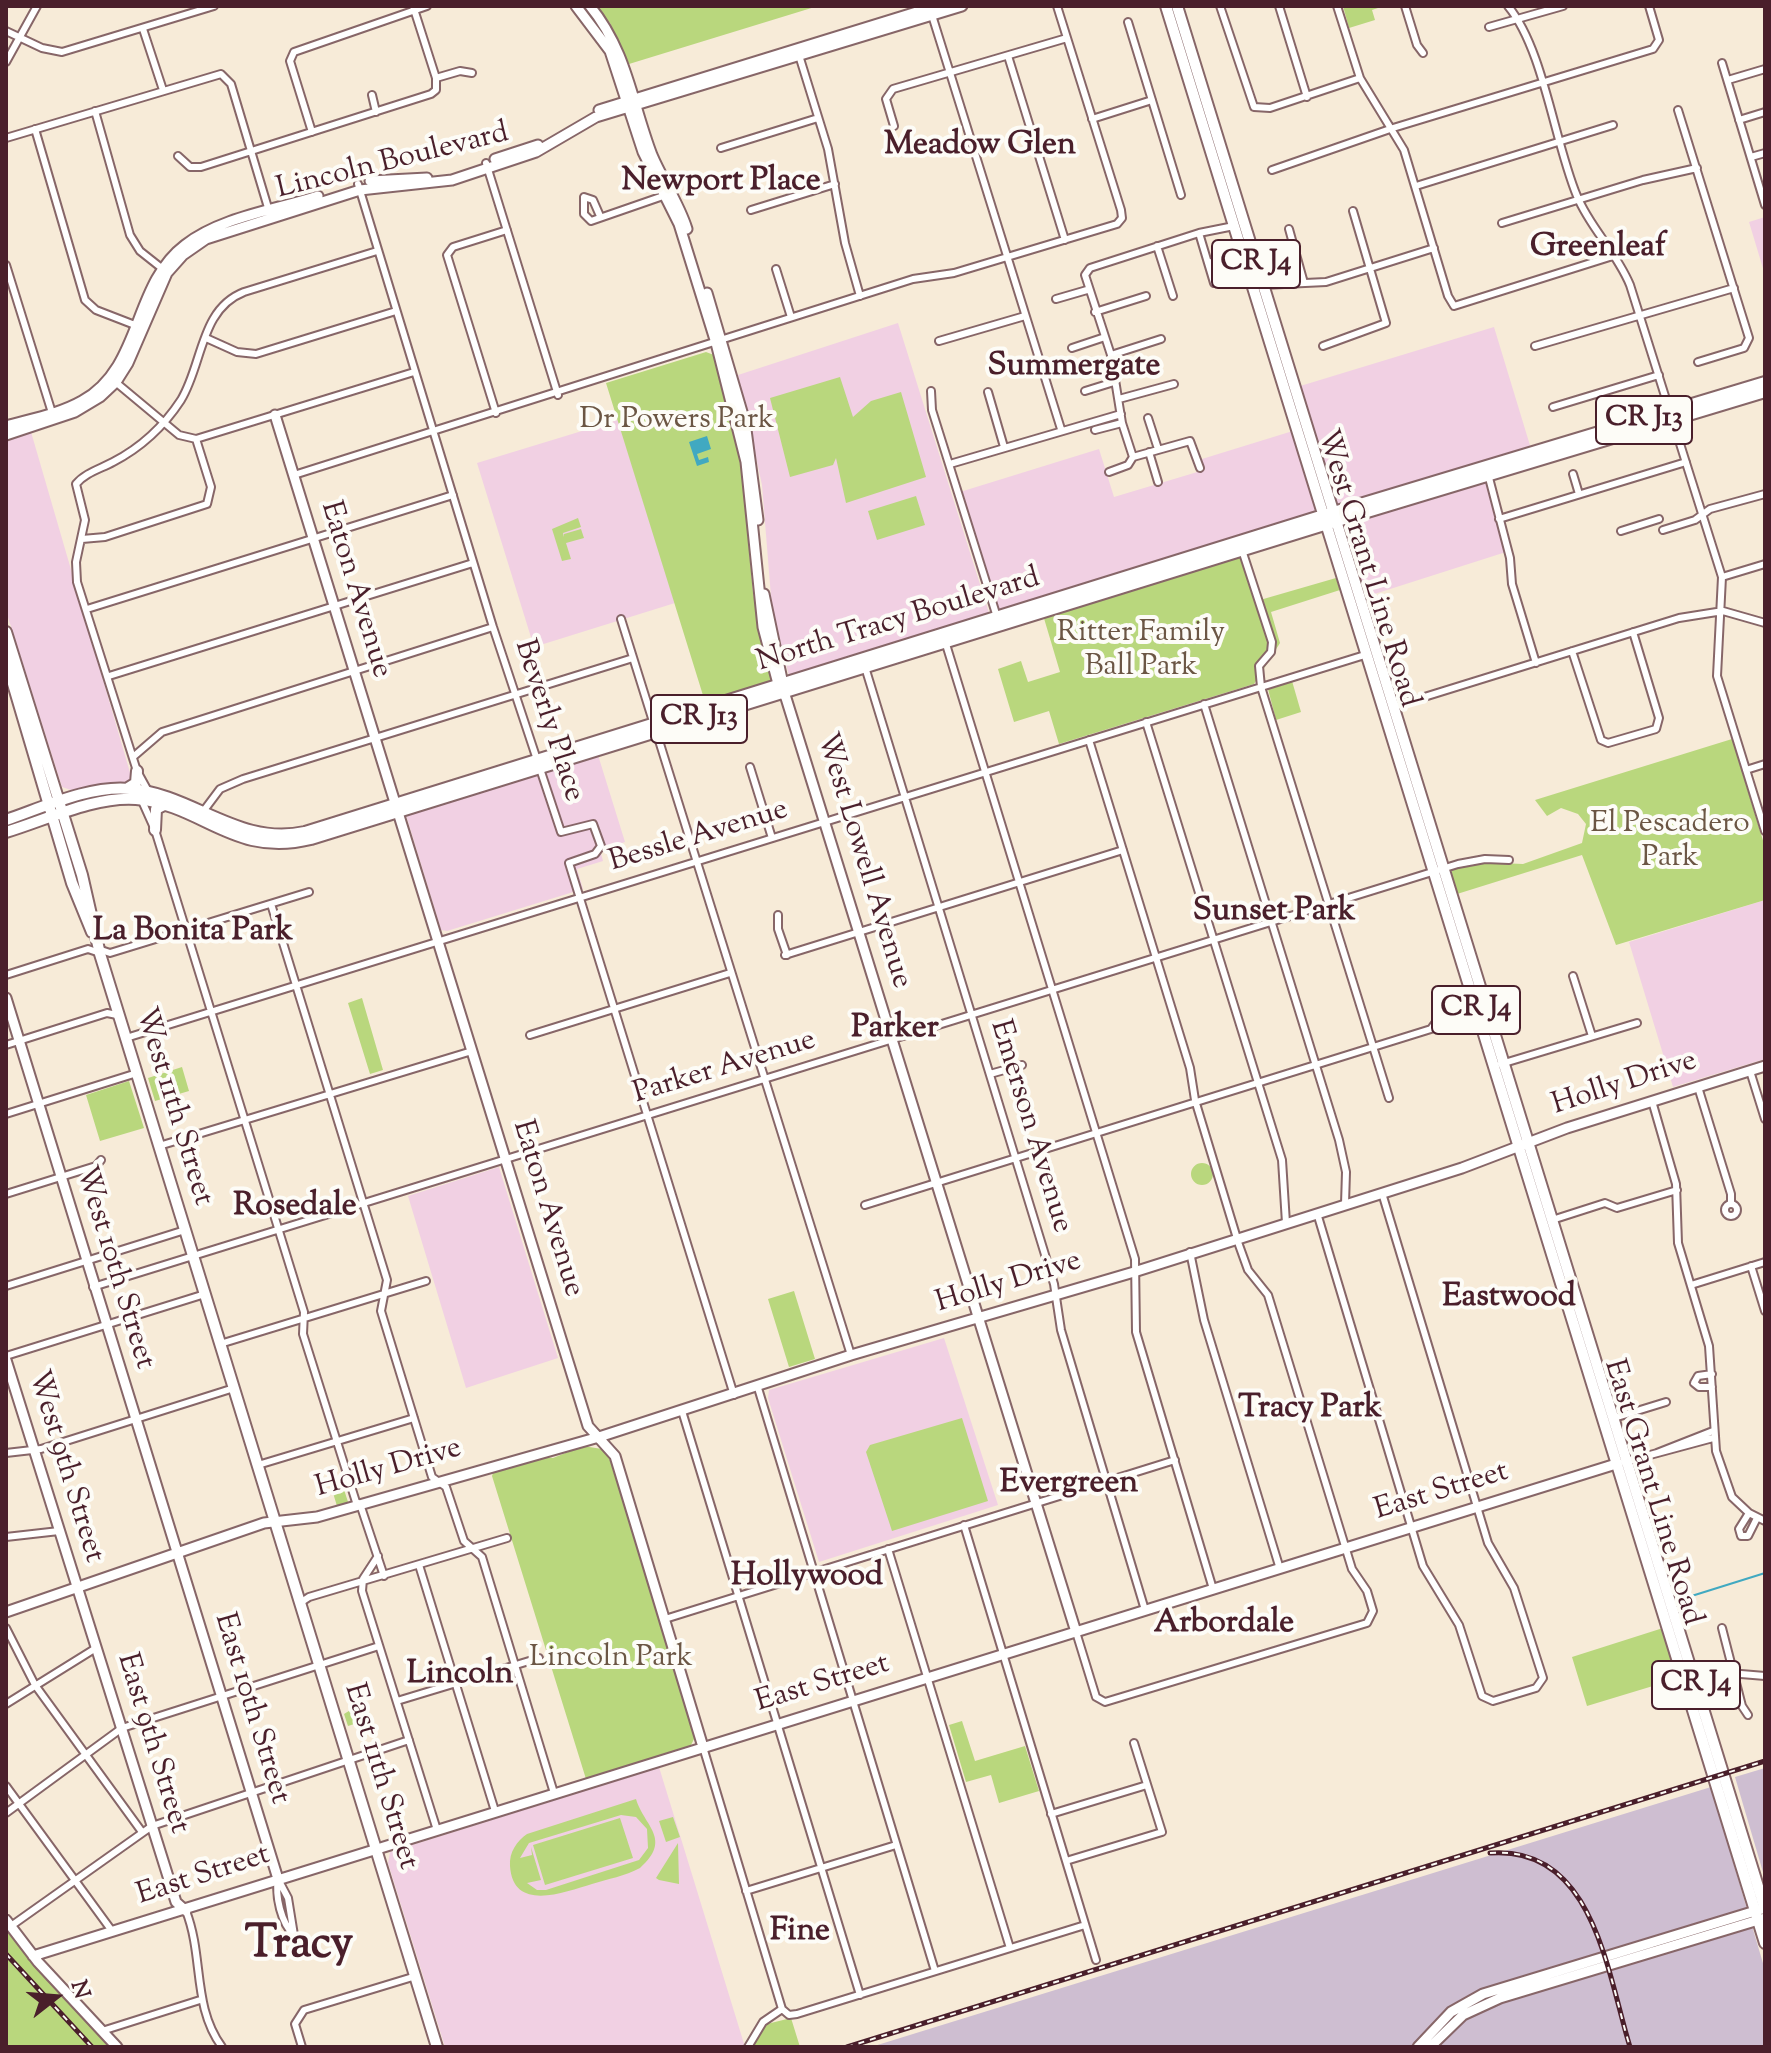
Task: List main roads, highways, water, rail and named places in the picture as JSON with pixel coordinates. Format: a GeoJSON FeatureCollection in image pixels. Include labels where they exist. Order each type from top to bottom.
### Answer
{"type":"FeatureCollection","features":[{"type":"Feature","properties":{"kind":"main road","name":"West Grant Line Road"},"geometry":{"type":"LineString","coordinates":[[1166,6],[1288,368],[1372,653],[1524,1145]]}},
{"type":"Feature","properties":{"kind":"main road","name":"West Grant Line Road"},"geometry":{"type":"LineString","coordinates":[[1177,6],[1239,224]]}},
{"type":"Feature","properties":{"kind":"main road","name":"West Grant Line Road"},"geometry":{"type":"LineString","coordinates":[[1258,284],[1273,352],[1331,518]]}},
{"type":"Feature","properties":{"kind":"main road"},"geometry":{"type":"LineString","coordinates":[[1273,352],[1288,368]]}},
{"type":"Feature","properties":{"kind":"main road","name":"North Tracy Boulevard"},"geometry":{"type":"LineString","coordinates":[[998,622],[1267,533],[1487,478],[1570,464],[1672,416],[1765,382]]}},
{"type":"Feature","properties":{"kind":"main road","name":"North Tracy Boulevard"},"geometry":{"type":"LineString","coordinates":[[56,810],[145,796],[184,803],[200,816],[244,840],[284,844],[782,687],[1242,551],[1331,518],[1615,429],[1765,392]]}},
{"type":"Feature","properties":{"kind":"main road","name":"West 11th Street"},"geometry":{"type":"LineString","coordinates":[[6,632],[15,691]]}},
{"type":"Feature","properties":{"kind":"main road","name":"West 11th Street"},"geometry":{"type":"LineString","coordinates":[[6,660],[56,810],[84,880],[98,946],[119,1017],[275,1521]]}},
{"type":"Feature","properties":{"kind":"main road"},"geometry":{"type":"LineString","coordinates":[[127,789],[136,783],[137,771]]}},
{"type":"Feature","properties":{"kind":"main road","name":"North Tracy Boulevard"},"geometry":{"type":"LineString","coordinates":[[56,810],[100,791],[127,789],[200,816]]}},
{"type":"Feature","properties":{"kind":"main road"},"geometry":{"type":"LineString","coordinates":[[155,830],[156,809],[164,805]]}},
{"type":"Feature","properties":{"kind":"main road"},"geometry":{"type":"LineString","coordinates":[[6,820],[56,810]]}},
{"type":"Feature","properties":{"kind":"main road"},"geometry":{"type":"LineString","coordinates":[[6,832],[56,810]]}},
{"type":"Feature","properties":{"kind":"main road","name":"West Grant Line Road"},"geometry":{"type":"LineString","coordinates":[[1439,871],[1476,1009],[1498,1064]]}},
{"type":"Feature","properties":{"kind":"main road","name":"East Grant Line Road"},"geometry":{"type":"LineString","coordinates":[[1524,1145],[1552,1220],[1614,1418],[1622,1462]]}},
{"type":"Feature","properties":{"kind":"main road","name":"East Grant Line Road"},"geometry":{"type":"LineString","coordinates":[[1524,1145],[1762,1912],[1765,1943]]}},
{"type":"Feature","properties":{"kind":"main road","name":"East 11th Street"},"geometry":{"type":"LineString","coordinates":[[275,1521],[437,2047]]}},
{"type":"Feature","properties":{"kind":"water"},"geometry":{"type":"Polygon","coordinates":[[[707,436],[711,449],[697,454],[699,460],[708,457],[709,462],[697,466],[689,442],[707,436]]]}},
{"type":"Feature","properties":{"kind":"waterway"},"geometry":{"type":"LineString","coordinates":[[1682,1599],[1765,1573]]}},
{"type":"Feature","properties":{"kind":"railway"},"geometry":{"type":"LineString","coordinates":[[847,2047],[1765,1761]]}},
{"type":"Feature","properties":{"kind":"railway"},"geometry":{"type":"LineString","coordinates":[[1490,1853],[1525,1856],[1553,1870],[1574,1891],[1603,1951],[1630,2047]]}},
{"type":"Feature","properties":{"kind":"railway"},"geometry":{"type":"LineString","coordinates":[[6,1954],[92,2047]]}},
{"type":"Feature","properties":{"kind":"district","name":"Meadow Glen"},"geometry":{"type":"Point","coordinates":[980,148]}},
{"type":"Feature","properties":{"kind":"district","name":"Newport Place"},"geometry":{"type":"Point","coordinates":[721,184]}},
{"type":"Feature","properties":{"kind":"district","name":"Greenleaf"},"geometry":{"type":"Point","coordinates":[1598,250]}},
{"type":"Feature","properties":{"kind":"district","name":"Summergate"},"geometry":{"type":"Point","coordinates":[1074,369]}},
{"type":"Feature","properties":{"kind":"district","name":"Sunset Park"},"geometry":{"type":"Point","coordinates":[1274,914]}},
{"type":"Feature","properties":{"kind":"district","name":"La Bonita Park"},"geometry":{"type":"Point","coordinates":[193,934]}},
{"type":"Feature","properties":{"kind":"district","name":"Parker"},"geometry":{"type":"Point","coordinates":[895,1031]}},
{"type":"Feature","properties":{"kind":"district","name":"Rosedale"},"geometry":{"type":"Point","coordinates":[295,1209]}},
{"type":"Feature","properties":{"kind":"district","name":"Eastwood"},"geometry":{"type":"Point","coordinates":[1509,1300]}},
{"type":"Feature","properties":{"kind":"district","name":"Tracy Park"},"geometry":{"type":"Point","coordinates":[1310,1411]}},
{"type":"Feature","properties":{"kind":"district","name":"Evergreen"},"geometry":{"type":"Point","coordinates":[1069,1486]}},
{"type":"Feature","properties":{"kind":"district","name":"Hollywood"},"geometry":{"type":"Point","coordinates":[807,1579]}},
{"type":"Feature","properties":{"kind":"district","name":"Arbordale"},"geometry":{"type":"Point","coordinates":[1224,1626]}},
{"type":"Feature","properties":{"kind":"district","name":"Lincoln"},"geometry":{"type":"Point","coordinates":[460,1677]}},
{"type":"Feature","properties":{"kind":"district","name":"Fine"},"geometry":{"type":"Point","coordinates":[800,1934]}},
{"type":"Feature","properties":{"kind":"district","name":"Tracy"},"geometry":{"type":"Point","coordinates":[299,1948]}},
{"type":"Feature","properties":{"kind":"park label","name":"Dr Powers Park"},"geometry":{"type":"Point","coordinates":[677,422]}},
{"type":"Feature","properties":{"kind":"park label","name":"Ritter Family Ball Park"},"geometry":{"type":"Point","coordinates":[1141,652]}},
{"type":"Feature","properties":{"kind":"park label","name":"El Pescadero Park"},"geometry":{"type":"Point","coordinates":[1670,843]}},
{"type":"Feature","properties":{"kind":"park label","name":"Lincoln Park"},"geometry":{"type":"Point","coordinates":[611,1660]}}]}
